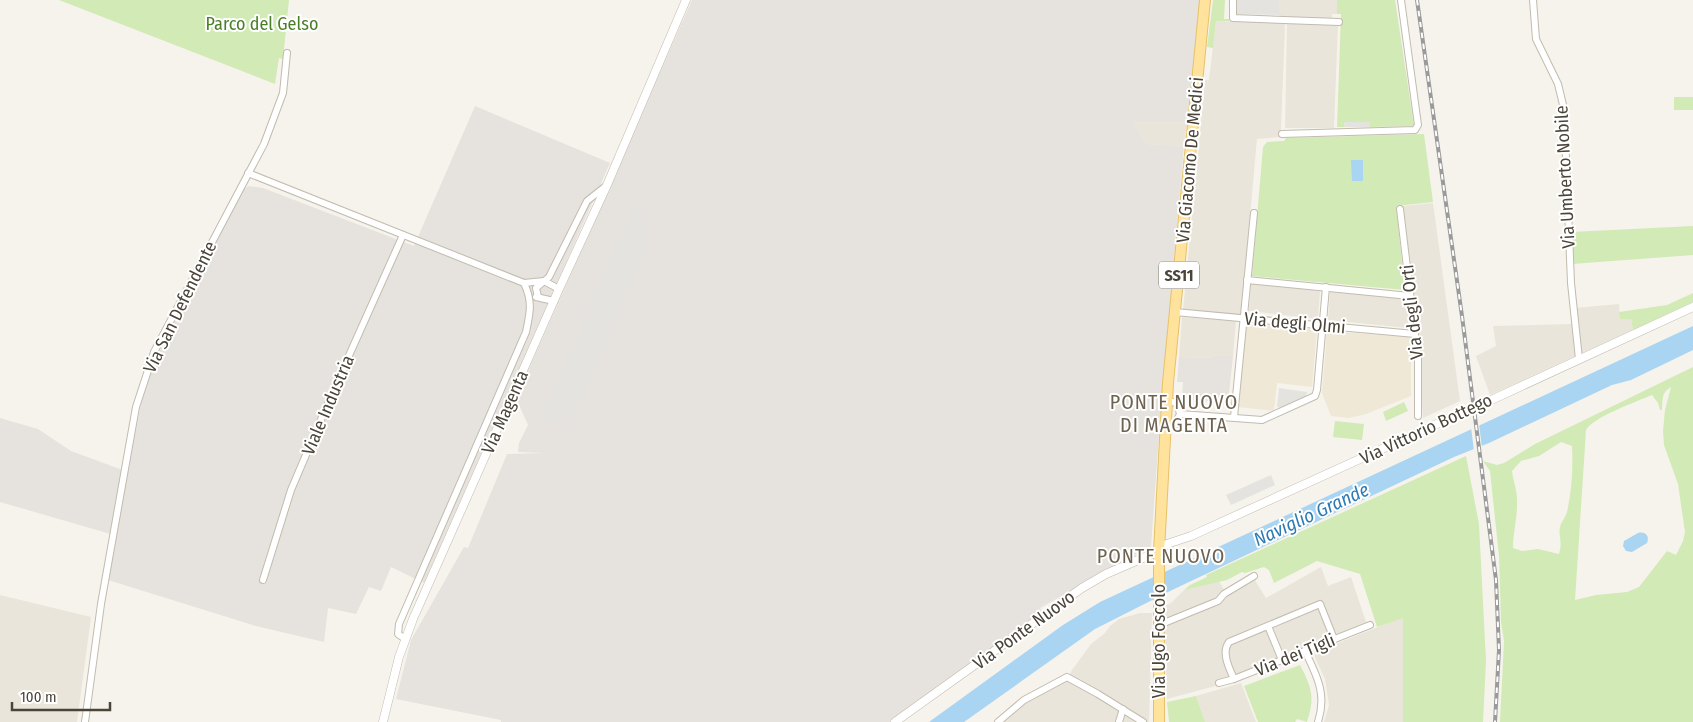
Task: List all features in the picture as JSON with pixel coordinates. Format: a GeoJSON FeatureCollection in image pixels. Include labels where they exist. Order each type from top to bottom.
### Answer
{"type":"FeatureCollection","features":[{"type":"Feature","properties":{"kind":"main road","name":"Via Giacomo De Medici"},"geometry":{"type":"LineString","coordinates":[[1159,555],[1175,312],[1205,0]]}},
{"type":"Feature","properties":{"kind":"main road","name":"Via Ugo Foscolo"},"geometry":{"type":"LineString","coordinates":[[1159,555],[1159,722]]}},
{"type":"Feature","properties":{"kind":"street","name":"Via Magenta"},"geometry":{"type":"LineString","coordinates":[[383,722],[405,639],[559,289],[607,185],[686,0]]}},
{"type":"Feature","properties":{"kind":"street"},"geometry":{"type":"LineString","coordinates":[[1233,0],[1233,18],[1339,22]]}},
{"type":"Feature","properties":{"kind":"street"},"geometry":{"type":"LineString","coordinates":[[1282,134],[1415,130],[1418,125],[1401,0]]}},
{"type":"Feature","properties":{"kind":"street","name":"Via Umberto Nobile"},"geometry":{"type":"LineString","coordinates":[[1533,0],[1536,39],[1558,84],[1564,109],[1571,283],[1579,359]]}},
{"type":"Feature","properties":{"kind":"street","name":"Via San Defendente"},"geometry":{"type":"LineString","coordinates":[[85,722],[101,604],[136,407],[154,352],[264,144],[274,121],[283,93],[287,53]]}},
{"type":"Feature","properties":{"kind":"street"},"geometry":{"type":"LineString","coordinates":[[248,173],[524,283],[544,281],[559,289]]}},
{"type":"Feature","properties":{"kind":"street","name":"Via Magenta"},"geometry":{"type":"LineString","coordinates":[[538,297],[536,288],[549,277],[586,201],[607,185]]}},
{"type":"Feature","properties":{"kind":"street","name":"Via degli Orti"},"geometry":{"type":"LineString","coordinates":[[1400,209],[1418,359],[1418,416]]}},
{"type":"Feature","properties":{"kind":"street"},"geometry":{"type":"LineString","coordinates":[[1234,417],[1254,213]]}},
{"type":"Feature","properties":{"kind":"street","name":"Viale Industria"},"geometry":{"type":"LineString","coordinates":[[262,580],[291,490],[403,235]]}},
{"type":"Feature","properties":{"kind":"street"},"geometry":{"type":"LineString","coordinates":[[1247,280],[1410,296]]}},
{"type":"Feature","properties":{"kind":"street"},"geometry":{"type":"LineString","coordinates":[[524,283],[530,295],[554,301]]}},
{"type":"Feature","properties":{"kind":"street"},"geometry":{"type":"LineString","coordinates":[[1180,414],[1262,420],[1315,396],[1326,287]]}},
{"type":"Feature","properties":{"kind":"street","name":"Via Magenta"},"geometry":{"type":"LineString","coordinates":[[405,639],[398,634],[399,624],[526,332],[530,312],[530,295]]}},
{"type":"Feature","properties":{"kind":"street","name":"Via Vittorio Bottego"},"geometry":{"type":"LineString","coordinates":[[1159,555],[1167,544],[1190,536],[1693,307]]}},
{"type":"Feature","properties":{"kind":"street","name":"Via degli Olmi"},"geometry":{"type":"LineString","coordinates":[[1175,312],[1415,334]]}},
{"type":"Feature","properties":{"kind":"street"},"geometry":{"type":"LineString","coordinates":[[1166,426],[1174,426],[1180,414],[1177,403],[1168,401]]}},
{"type":"Feature","properties":{"kind":"street","name":"Via Ponte Nuovo"},"geometry":{"type":"LineString","coordinates":[[895,722],[1082,588],[1106,574],[1159,555]]}},
{"type":"Feature","properties":{"kind":"street"},"geometry":{"type":"LineString","coordinates":[[1159,625],[1218,601],[1224,594],[1254,576]]}},
{"type":"Feature","properties":{"kind":"street"},"geometry":{"type":"LineString","coordinates":[[1234,679],[1226,654],[1229,642],[1320,604],[1334,639]]}},
{"type":"Feature","properties":{"kind":"street","name":"Via dei Tigli"},"geometry":{"type":"LineString","coordinates":[[1219,683],[1305,652],[1370,625]]}},
{"type":"Feature","properties":{"kind":"street"},"geometry":{"type":"LineString","coordinates":[[1268,626],[1282,660]]}},
{"type":"Feature","properties":{"kind":"street"},"geometry":{"type":"LineString","coordinates":[[1305,652],[1320,687],[1322,701],[1318,722]]}},
{"type":"Feature","properties":{"kind":"street"},"geometry":{"type":"LineString","coordinates":[[1000,721],[1024,700],[1067,678],[1091,690],[1143,722]]}},
{"type":"Feature","properties":{"kind":"street"},"geometry":{"type":"LineString","coordinates":[[1119,722],[1123,709]]}},
{"type":"Feature","properties":{"kind":"shaded area"},"geometry":{"type":"Polygon","coordinates":[[[692,0],[1200,0],[1187,121],[1132,121],[1146,144],[1184,146],[1161,406],[1151,547],[1040,608],[1042,611],[1002,642],[890,722],[501,722],[501,720],[396,699],[411,640],[464,547],[468,548],[507,454],[545,453],[518,452],[519,443],[528,425],[516,398],[692,0]]]}},
{"type":"Feature","properties":{"kind":"shaded area"},"geometry":{"type":"Polygon","coordinates":[[[1237,0],[1279,0],[1279,15],[1237,14],[1237,0]]]}},
{"type":"Feature","properties":{"kind":"shaded area"},"geometry":{"type":"Polygon","coordinates":[[[1279,0],[1337,0],[1337,14],[1332,14],[1332,19],[1279,18],[1279,0]]]}},
{"type":"Feature","properties":{"kind":"shaded area"},"geometry":{"type":"Polygon","coordinates":[[[1216,21],[1285,23],[1281,130],[1279,137],[1257,139],[1241,314],[1183,310],[1205,80],[1209,80],[1216,21]]]}},
{"type":"Feature","properties":{"kind":"shaded area"},"geometry":{"type":"Polygon","coordinates":[[[1287,23],[1338,24],[1334,128],[1285,128],[1287,23]]]}},
{"type":"Feature","properties":{"kind":"shaded area"},"geometry":{"type":"Polygon","coordinates":[[[475,106],[610,163],[424,583],[391,567],[381,591],[369,587],[356,614],[328,608],[324,642],[256,626],[108,580],[114,535],[0,502],[0,418],[38,429],[71,451],[128,472],[140,409],[152,362],[165,332],[243,189],[249,186],[263,188],[414,246],[475,106]]]}},
{"type":"Feature","properties":{"kind":"shaded area"},"geometry":{"type":"Polygon","coordinates":[[[1131,121],[1187,121],[1184,146],[1146,144],[1131,121]]]}},
{"type":"Feature","properties":{"kind":"shaded area"},"geometry":{"type":"Polygon","coordinates":[[[1344,122],[1370,122],[1370,127],[1345,127],[1344,122]]]}},
{"type":"Feature","properties":{"kind":"shaded area"},"geometry":{"type":"Polygon","coordinates":[[[637,200],[643,202],[644,207],[645,254],[571,420],[566,418],[558,423],[541,417],[637,200]]]}},
{"type":"Feature","properties":{"kind":"shaded area"},"geometry":{"type":"Polygon","coordinates":[[[1433,203],[1460,401],[1423,418],[1419,363],[1422,359],[1403,206],[1433,203]]]}},
{"type":"Feature","properties":{"kind":"shaded area"},"geometry":{"type":"Polygon","coordinates":[[[1251,283],[1320,291],[1318,319],[1249,311],[1251,283]]]}},
{"type":"Feature","properties":{"kind":"shaded area"},"geometry":{"type":"Polygon","coordinates":[[[1330,292],[1406,299],[1410,326],[1408,328],[1328,320],[1330,292]]]}},
{"type":"Feature","properties":{"kind":"shaded area"},"geometry":{"type":"Polygon","coordinates":[[[1619,304],[1620,318],[1631,319],[1633,330],[1490,395],[1476,356],[1496,346],[1493,326],[1575,324],[1575,308],[1619,304]]]}},
{"type":"Feature","properties":{"kind":"shaded area"},"geometry":{"type":"Polygon","coordinates":[[[1182,317],[1236,321],[1233,356],[1213,356],[1213,358],[1179,357],[1182,317]]]}},
{"type":"Feature","properties":{"kind":"shaded area"},"geometry":{"type":"Polygon","coordinates":[[[1246,323],[1317,330],[1312,387],[1277,383],[1274,411],[1238,407],[1246,323]]]}},
{"type":"Feature","properties":{"kind":"shaded area"},"geometry":{"type":"Polygon","coordinates":[[[1327,331],[1408,337],[1411,340],[1411,396],[1366,414],[1349,418],[1331,416],[1322,393],[1327,331]]]}},
{"type":"Feature","properties":{"kind":"shaded area"},"geometry":{"type":"Polygon","coordinates":[[[1213,356],[1233,356],[1228,403],[1182,399],[1183,382],[1177,382],[1179,357],[1213,358],[1213,356]]]}},
{"type":"Feature","properties":{"kind":"shaded area"},"geometry":{"type":"Polygon","coordinates":[[[1279,388],[1307,392],[1306,396],[1281,408],[1277,407],[1279,388]]]}},
{"type":"Feature","properties":{"kind":"shaded area"},"geometry":{"type":"Polygon","coordinates":[[[1271,475],[1275,485],[1231,505],[1226,495],[1271,475]]]}},
{"type":"Feature","properties":{"kind":"shaded area"},"geometry":{"type":"Polygon","coordinates":[[[1321,567],[1328,586],[1351,577],[1366,622],[1218,682],[1219,685],[1167,699],[1164,606],[1171,603],[1184,590],[1219,581],[1227,595],[1254,579],[1266,598],[1321,567]]]}},
{"type":"Feature","properties":{"kind":"shaded area"},"geometry":{"type":"Polygon","coordinates":[[[0,595],[91,617],[77,722],[0,722],[0,595]]]}},
{"type":"Feature","properties":{"kind":"shaded area"},"geometry":{"type":"Polygon","coordinates":[[[1140,613],[1152,613],[1149,722],[1002,722],[1026,702],[1067,680],[1091,644],[1105,633],[1110,626],[1119,619],[1140,613]]]}},
{"type":"Feature","properties":{"kind":"shaded area"},"geometry":{"type":"Polygon","coordinates":[[[1403,617],[1403,722],[1324,722],[1329,705],[1325,679],[1313,653],[1403,617]]]}},
{"type":"Feature","properties":{"kind":"shaded area"},"geometry":{"type":"Polygon","coordinates":[[[1241,683],[1256,722],[1205,722],[1196,696],[1241,683]]]}},
{"type":"Feature","properties":{"kind":"green space","name":"Parco del Gelso"},"geometry":{"type":"Polygon","coordinates":[[[59,0],[289,0],[283,59],[279,58],[275,84],[59,0]]]}},
{"type":"Feature","properties":{"kind":"green space"},"geometry":{"type":"Polygon","coordinates":[[[1213,0],[1225,0],[1224,19],[1229,19],[1229,21],[1216,21],[1213,48],[1207,47],[1213,0]]]}},
{"type":"Feature","properties":{"kind":"green space"},"geometry":{"type":"Polygon","coordinates":[[[1337,0],[1395,0],[1414,126],[1370,127],[1370,122],[1344,123],[1345,127],[1337,127],[1341,14],[1337,14],[1337,0]]]}},
{"type":"Feature","properties":{"kind":"green space"},"geometry":{"type":"Polygon","coordinates":[[[1674,97],[1693,97],[1693,110],[1674,110],[1674,97]]]}},
{"type":"Feature","properties":{"kind":"green space"},"geometry":{"type":"Polygon","coordinates":[[[1424,134],[1433,202],[1396,206],[1405,290],[1252,276],[1263,147],[1267,142],[1284,141],[1286,138],[1424,134]]]}},
{"type":"Feature","properties":{"kind":"green space"},"geometry":{"type":"Polygon","coordinates":[[[1693,226],[1693,255],[1572,264],[1571,232],[1693,226]]]}},
{"type":"Feature","properties":{"kind":"green space"},"geometry":{"type":"Polygon","coordinates":[[[1693,293],[1693,302],[1633,330],[1631,319],[1620,319],[1619,312],[1667,305],[1693,293]]]}},
{"type":"Feature","properties":{"kind":"green space"},"geometry":{"type":"Polygon","coordinates":[[[1693,367],[1693,722],[1500,722],[1504,641],[1501,622],[1499,556],[1490,471],[1483,461],[1497,465],[1504,463],[1535,444],[1693,367]],[[1671,387],[1664,394],[1662,410],[1660,410],[1658,403],[1652,395],[1606,415],[1590,425],[1586,430],[1575,600],[1596,595],[1627,592],[1639,587],[1667,551],[1676,555],[1683,541],[1685,532],[1678,484],[1664,445],[1665,410],[1671,387]],[[1561,442],[1539,456],[1521,461],[1512,471],[1517,505],[1513,548],[1522,551],[1538,549],[1559,554],[1561,523],[1569,504],[1572,462],[1572,446],[1561,442]]]}},
{"type":"Feature","properties":{"kind":"green space"},"geometry":{"type":"Polygon","coordinates":[[[1404,402],[1408,411],[1386,421],[1383,412],[1404,402]]]}},
{"type":"Feature","properties":{"kind":"green space"},"geometry":{"type":"Polygon","coordinates":[[[1335,421],[1364,424],[1362,440],[1333,437],[1335,421]]]}},
{"type":"Feature","properties":{"kind":"green space"},"geometry":{"type":"Polygon","coordinates":[[[1466,456],[1479,524],[1486,661],[1483,722],[1403,722],[1403,618],[1377,627],[1360,574],[1317,561],[1274,583],[1269,570],[1264,567],[1245,573],[1242,572],[1227,580],[1184,590],[1207,577],[1206,575],[1466,456]]]}},
{"type":"Feature","properties":{"kind":"green space"},"geometry":{"type":"Polygon","coordinates":[[[1300,665],[1311,693],[1311,706],[1307,722],[1297,719],[1295,722],[1258,722],[1244,686],[1300,665]]]}},
{"type":"Feature","properties":{"kind":"green space"},"geometry":{"type":"Polygon","coordinates":[[[1196,696],[1205,722],[1169,722],[1167,702],[1196,696]]]}},
{"type":"Feature","properties":{"kind":"water"},"geometry":{"type":"Polygon","coordinates":[[[1351,160],[1363,160],[1363,181],[1352,181],[1351,160]]]}},
{"type":"Feature","properties":{"kind":"water","name":"Naviglio Grande"},"geometry":{"type":"Polygon","coordinates":[[[1693,326],[1693,350],[1631,380],[1612,385],[1489,443],[1454,457],[1170,591],[1095,629],[964,722],[929,722],[1063,625],[1100,602],[1693,326]]]}},
{"type":"Feature","properties":{"kind":"water"},"geometry":{"type":"Polygon","coordinates":[[[1638,533],[1646,535],[1648,538],[1647,543],[1632,552],[1626,551],[1623,546],[1624,541],[1638,533]]]}},
{"type":"Feature","properties":{"kind":"pier"},"geometry":{"type":"Polygon","coordinates":[[[1479,424],[1482,448],[1474,451],[1471,427],[1479,424]]]}},
{"type":"Feature","properties":{"kind":"railway"},"geometry":{"type":"LineString","coordinates":[[1417,0],[1462,316],[1496,580],[1499,650],[1495,722]]}},
{"type":"Feature","properties":{"kind":"district","name":"PONTE NUOVO DI MAGENTA"},"geometry":{"type":"Point","coordinates":[1174,414]}},
{"type":"Feature","properties":{"kind":"district","name":"PONTE NUOVO"},"geometry":{"type":"Point","coordinates":[1161,556]}}]}
